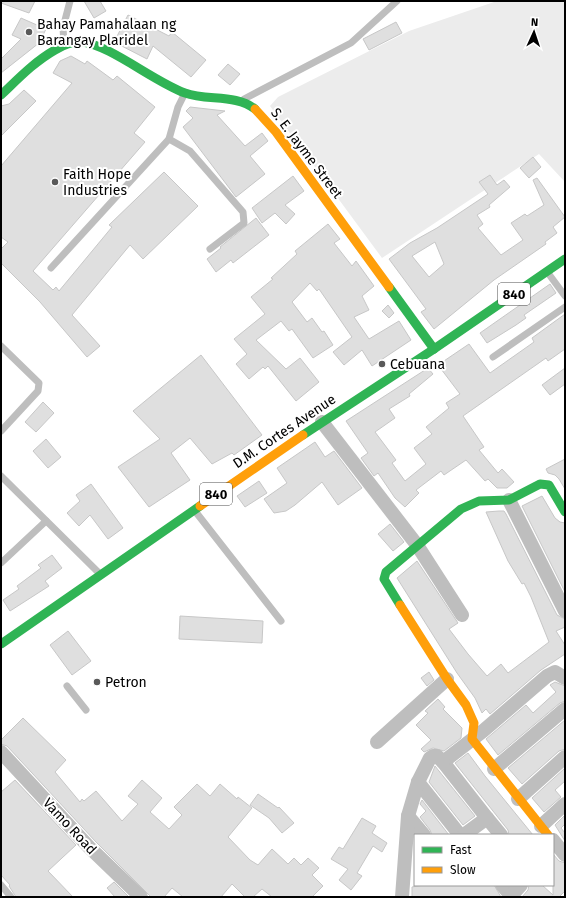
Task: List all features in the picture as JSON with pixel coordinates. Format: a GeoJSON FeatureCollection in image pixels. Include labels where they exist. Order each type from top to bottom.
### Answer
{"type":"FeatureCollection","features":[{"type":"Feature","properties":{"kind":"main road","name":"S. E. Jayme Street"},"geometry":{"type":"LineString","coordinates":[[1,95],[51,52],[64,45],[79,42],[114,54],[151,77],[185,93],[195,96],[240,101],[260,113],[276,132],[434,349]]}},
{"type":"Feature","properties":{"kind":"main road","name":"D.M. Cortes Avenue"},"geometry":{"type":"LineString","coordinates":[[1,644],[194,509],[322,422],[434,349],[565,259]]}},
{"type":"Feature","properties":{"kind":"main road"},"geometry":{"type":"LineString","coordinates":[[545,831],[494,769],[472,739],[474,723],[466,705],[447,679],[384,579],[386,572],[417,545],[462,509],[479,501],[499,499],[509,500],[540,484],[544,484],[549,486],[565,512]]}},
{"type":"Feature","properties":{"kind":"street"},"geometry":{"type":"LineString","coordinates":[[322,422],[417,545],[462,615]]}},
{"type":"Feature","properties":{"kind":"street"},"geometry":{"type":"LineString","coordinates":[[509,500],[565,611]]}},
{"type":"Feature","properties":{"kind":"street"},"geometry":{"type":"LineString","coordinates":[[443,762],[548,676],[555,672],[565,678]]}},
{"type":"Feature","properties":{"kind":"street"},"geometry":{"type":"LineString","coordinates":[[377,742],[447,679]]}},
{"type":"Feature","properties":{"kind":"street"},"geometry":{"type":"LineString","coordinates":[[494,769],[565,709]]}},
{"type":"Feature","properties":{"kind":"street","name":"Vamo Road"},"geometry":{"type":"LineString","coordinates":[[1,752],[89,847],[140,897]]}},
{"type":"Feature","properties":{"kind":"street"},"geometry":{"type":"LineString","coordinates":[[402,897],[408,816],[418,782],[430,758],[433,756],[437,756],[443,762],[500,834]]}},
{"type":"Feature","properties":{"kind":"street"},"geometry":{"type":"LineString","coordinates":[[518,799],[565,757]]}},
{"type":"Feature","properties":{"kind":"street"},"geometry":{"type":"LineString","coordinates":[[418,782],[459,834]]}},
{"type":"Feature","properties":{"kind":"street"},"geometry":{"type":"LineString","coordinates":[[545,831],[565,804]]}},
{"type":"Feature","properties":{"kind":"street"},"geometry":{"type":"LineString","coordinates":[[408,816],[423,834]]}},
{"type":"Feature","properties":{"kind":"street"},"geometry":{"type":"LineString","coordinates":[[465,834],[487,818]]}},
{"type":"Feature","properties":{"kind":"street"},"geometry":{"type":"LineString","coordinates":[[554,841],[565,853]]}},
{"type":"Feature","properties":{"kind":"street"},"geometry":{"type":"LineString","coordinates":[[503,886],[512,896],[520,886]]}},
{"type":"Feature","properties":{"kind":"lane"},"geometry":{"type":"LineString","coordinates":[[64,45],[64,28],[70,1]]}},
{"type":"Feature","properties":{"kind":"lane"},"geometry":{"type":"LineString","coordinates":[[240,101],[351,43],[394,2]]}},
{"type":"Feature","properties":{"kind":"lane"},"geometry":{"type":"LineString","coordinates":[[51,268],[169,139],[178,107],[185,93]]}},
{"type":"Feature","properties":{"kind":"lane"},"geometry":{"type":"LineString","coordinates":[[169,139],[190,151],[224,189],[245,216],[244,223],[210,248]]}},
{"type":"Feature","properties":{"kind":"lane"},"geometry":{"type":"LineString","coordinates":[[547,272],[565,296]]}},
{"type":"Feature","properties":{"kind":"lane"},"geometry":{"type":"LineString","coordinates":[[494,357],[565,306]]}},
{"type":"Feature","properties":{"kind":"lane"},"geometry":{"type":"LineString","coordinates":[[1,346],[39,383],[38,391],[1,432]]}},
{"type":"Feature","properties":{"kind":"lane"},"geometry":{"type":"LineString","coordinates":[[1,476],[100,574]]}},
{"type":"Feature","properties":{"kind":"lane"},"geometry":{"type":"LineString","coordinates":[[194,509],[281,621]]}},
{"type":"Feature","properties":{"kind":"lane"},"geometry":{"type":"LineString","coordinates":[[1,563],[46,521]]}},
{"type":"Feature","properties":{"kind":"lane"},"geometry":{"type":"LineString","coordinates":[[67,686],[86,710]]}},
{"type":"Feature","properties":{"kind":"lane"},"geometry":{"type":"LineString","coordinates":[[1,885],[12,897]]}},
{"type":"Feature","properties":{"kind":"shaded area"},"geometry":{"type":"Polygon","coordinates":[[[497,1],[565,1],[565,182],[539,154],[382,258],[270,106],[278,97],[409,31],[497,1]]]}},
{"type":"Feature","properties":{"kind":"building"},"geometry":{"type":"Polygon","coordinates":[[[1,1],[35,1],[29,13],[1,3],[1,1]]]}},
{"type":"Feature","properties":{"kind":"building"},"geometry":{"type":"Polygon","coordinates":[[[84,1],[100,1],[106,11],[94,18],[84,1]]]}},
{"type":"Feature","properties":{"kind":"building"},"geometry":{"type":"Polygon","coordinates":[[[128,15],[169,36],[172,32],[206,60],[191,77],[153,46],[147,59],[114,42],[128,15]]]}},
{"type":"Feature","properties":{"kind":"building"},"geometry":{"type":"Polygon","coordinates":[[[21,18],[46,29],[39,43],[1,73],[1,59],[21,39],[12,35],[21,18]]]}},
{"type":"Feature","properties":{"kind":"building"},"geometry":{"type":"Polygon","coordinates":[[[396,22],[402,33],[369,50],[363,39],[396,22]]]}},
{"type":"Feature","properties":{"kind":"building"},"geometry":{"type":"Polygon","coordinates":[[[71,56],[85,64],[87,61],[113,80],[117,76],[155,107],[134,133],[145,142],[33,271],[53,290],[56,287],[59,291],[112,227],[109,225],[164,172],[198,206],[143,259],[130,245],[72,315],[100,346],[87,357],[40,302],[1,263],[1,249],[8,242],[1,237],[1,166],[72,83],[53,73],[60,61],[71,56]]]}},
{"type":"Feature","properties":{"kind":"building"},"geometry":{"type":"Polygon","coordinates":[[[228,64],[240,74],[230,85],[218,75],[228,64]]]}},
{"type":"Feature","properties":{"kind":"building"},"geometry":{"type":"Polygon","coordinates":[[[24,90],[36,101],[1,136],[1,106],[9,104],[24,90]]]}},
{"type":"Feature","properties":{"kind":"building"},"geometry":{"type":"Polygon","coordinates":[[[190,107],[225,111],[217,115],[245,146],[262,133],[268,141],[250,156],[265,174],[236,197],[183,127],[193,118],[186,111],[190,107]]]}},
{"type":"Feature","properties":{"kind":"building"},"geometry":{"type":"Polygon","coordinates":[[[533,157],[541,167],[529,178],[520,168],[533,157]]]}},
{"type":"Feature","properties":{"kind":"building"},"geometry":{"type":"Polygon","coordinates":[[[490,175],[497,185],[504,180],[510,187],[489,205],[490,207],[477,215],[483,224],[478,228],[501,255],[523,240],[511,223],[525,214],[527,216],[544,205],[533,180],[537,178],[565,217],[553,227],[557,233],[545,242],[546,244],[494,280],[434,329],[421,312],[426,309],[389,259],[410,243],[437,228],[488,194],[479,182],[490,175]],[[435,242],[412,256],[429,277],[444,264],[435,242]]]}},
{"type":"Feature","properties":{"kind":"building"},"geometry":{"type":"Polygon","coordinates":[[[293,176],[304,191],[285,205],[295,214],[286,224],[275,213],[262,223],[252,208],[293,176]]]}},
{"type":"Feature","properties":{"kind":"building"},"geometry":{"type":"Polygon","coordinates":[[[256,218],[269,235],[233,263],[231,260],[216,272],[207,259],[256,218]]]}},
{"type":"Feature","properties":{"kind":"building"},"geometry":{"type":"Polygon","coordinates":[[[328,224],[340,239],[334,243],[352,266],[356,261],[374,286],[362,296],[369,310],[354,317],[369,339],[399,321],[411,340],[372,366],[362,350],[344,365],[333,352],[352,337],[319,289],[317,291],[310,283],[292,302],[307,322],[312,318],[322,332],[324,331],[333,345],[313,358],[292,329],[289,331],[281,321],[256,340],[286,369],[300,358],[319,382],[296,401],[268,366],[265,369],[263,367],[249,379],[236,364],[247,354],[234,339],[265,314],[251,297],[273,279],[271,278],[297,254],[295,251],[328,224]]]}},
{"type":"Feature","properties":{"kind":"building"},"geometry":{"type":"Polygon","coordinates":[[[550,284],[556,293],[524,315],[526,318],[487,343],[480,333],[550,284]]]}},
{"type":"Feature","properties":{"kind":"building"},"geometry":{"type":"Polygon","coordinates":[[[388,305],[394,313],[389,318],[382,311],[388,305]]]}},
{"type":"Feature","properties":{"kind":"building"},"geometry":{"type":"Polygon","coordinates":[[[565,314],[565,349],[548,361],[546,358],[463,416],[484,447],[479,450],[498,473],[502,469],[514,482],[507,488],[497,488],[488,479],[485,481],[466,460],[444,475],[441,471],[416,490],[419,493],[405,507],[395,498],[378,473],[374,476],[361,458],[368,453],[346,421],[428,368],[433,374],[409,394],[410,396],[389,409],[395,418],[375,432],[396,460],[392,463],[405,481],[426,464],[414,448],[432,434],[426,427],[449,408],[446,403],[460,394],[438,365],[469,344],[490,373],[534,342],[532,338],[565,314]]]}},
{"type":"Feature","properties":{"kind":"building"},"geometry":{"type":"Polygon","coordinates":[[[201,355],[262,435],[234,455],[232,453],[212,464],[190,438],[171,453],[190,480],[149,507],[118,467],[160,439],[133,411],[201,355]]]}},
{"type":"Feature","properties":{"kind":"building"},"geometry":{"type":"Polygon","coordinates":[[[565,368],[565,384],[550,395],[542,385],[565,368]]]}},
{"type":"Feature","properties":{"kind":"building"},"geometry":{"type":"Polygon","coordinates":[[[43,402],[54,413],[36,432],[25,422],[43,402]]]}},
{"type":"Feature","properties":{"kind":"building"},"geometry":{"type":"Polygon","coordinates":[[[46,439],[61,457],[48,468],[33,451],[46,439]]]}},
{"type":"Feature","properties":{"kind":"building"},"geometry":{"type":"Polygon","coordinates":[[[315,442],[325,457],[334,451],[362,488],[338,505],[322,482],[286,511],[274,513],[264,499],[287,483],[277,468],[315,442]]]}},
{"type":"Feature","properties":{"kind":"building"},"geometry":{"type":"Polygon","coordinates":[[[565,459],[565,489],[559,479],[555,475],[548,473],[546,469],[565,459]]]}},
{"type":"Feature","properties":{"kind":"building"},"geometry":{"type":"Polygon","coordinates":[[[259,481],[267,493],[245,507],[237,496],[259,481]]]}},
{"type":"Feature","properties":{"kind":"building"},"geometry":{"type":"Polygon","coordinates":[[[91,484],[123,528],[108,539],[90,515],[79,526],[67,513],[80,501],[76,495],[91,484]]]}},
{"type":"Feature","properties":{"kind":"building"},"geometry":{"type":"Polygon","coordinates":[[[542,496],[555,518],[560,522],[565,523],[565,592],[522,506],[542,496]]]}},
{"type":"Feature","properties":{"kind":"building"},"geometry":{"type":"Polygon","coordinates":[[[504,511],[557,615],[565,619],[565,627],[556,631],[565,645],[565,654],[541,670],[490,714],[486,709],[482,713],[475,698],[457,673],[397,578],[417,561],[458,623],[449,629],[468,654],[487,676],[501,664],[508,673],[549,642],[531,597],[524,583],[522,584],[508,561],[486,512],[504,511]]]}},
{"type":"Feature","properties":{"kind":"building"},"geometry":{"type":"Polygon","coordinates":[[[390,524],[404,542],[393,551],[378,534],[390,524]]]}},
{"type":"Feature","properties":{"kind":"building"},"geometry":{"type":"Polygon","coordinates":[[[52,555],[62,568],[45,581],[49,586],[10,611],[3,600],[19,589],[17,586],[41,568],[38,565],[52,555]]]}},
{"type":"Feature","properties":{"kind":"building"},"geometry":{"type":"Polygon","coordinates":[[[180,616],[263,621],[262,643],[179,639],[180,616]]]}},
{"type":"Feature","properties":{"kind":"building"},"geometry":{"type":"Polygon","coordinates":[[[68,631],[91,661],[72,675],[50,645],[68,631]]]}},
{"type":"Feature","properties":{"kind":"building"},"geometry":{"type":"Polygon","coordinates":[[[429,672],[434,680],[427,686],[421,678],[429,672]]]}},
{"type":"Feature","properties":{"kind":"building"},"geometry":{"type":"Polygon","coordinates":[[[555,682],[565,686],[565,701],[560,703],[498,755],[486,739],[526,705],[533,713],[556,692],[550,685],[555,682]]]}},
{"type":"Feature","properties":{"kind":"building"},"geometry":{"type":"Polygon","coordinates":[[[438,699],[445,707],[443,709],[462,728],[461,738],[444,751],[433,748],[424,752],[421,749],[431,740],[416,725],[428,713],[425,711],[438,699]]]}},
{"type":"Feature","properties":{"kind":"building"},"geometry":{"type":"Polygon","coordinates":[[[23,718],[66,760],[55,772],[80,802],[82,799],[84,801],[96,791],[122,821],[138,804],[128,796],[142,780],[162,798],[150,812],[169,829],[182,815],[174,807],[197,784],[210,796],[220,784],[237,799],[238,797],[252,808],[228,837],[250,860],[258,865],[272,849],[288,864],[294,858],[301,865],[308,858],[319,868],[312,875],[323,886],[312,897],[272,897],[262,889],[253,897],[245,897],[232,884],[221,897],[183,897],[172,888],[164,897],[151,897],[95,841],[7,746],[1,744],[1,740],[23,718]]]}},
{"type":"Feature","properties":{"kind":"building"},"geometry":{"type":"Polygon","coordinates":[[[565,720],[565,749],[559,751],[522,784],[508,768],[565,720]]]}},
{"type":"Feature","properties":{"kind":"building"},"geometry":{"type":"Polygon","coordinates":[[[468,753],[532,834],[509,834],[508,830],[455,763],[468,753]]]}},
{"type":"Feature","properties":{"kind":"building"},"geometry":{"type":"Polygon","coordinates":[[[435,766],[475,816],[463,825],[429,782],[435,766]]]}},
{"type":"Feature","properties":{"kind":"building"},"geometry":{"type":"Polygon","coordinates":[[[565,768],[565,781],[555,790],[561,797],[544,812],[532,798],[565,768]]]}},
{"type":"Feature","properties":{"kind":"building"},"geometry":{"type":"Polygon","coordinates":[[[15,780],[76,845],[48,871],[73,897],[16,897],[9,886],[10,885],[1,875],[1,792],[15,780]]]}},
{"type":"Feature","properties":{"kind":"building"},"geometry":{"type":"Polygon","coordinates":[[[258,794],[278,808],[279,807],[294,823],[282,833],[269,818],[250,805],[258,794]]]}},
{"type":"Feature","properties":{"kind":"building"},"geometry":{"type":"Polygon","coordinates":[[[422,800],[448,834],[432,834],[420,817],[426,811],[420,804],[422,800]]]}},
{"type":"Feature","properties":{"kind":"building"},"geometry":{"type":"Polygon","coordinates":[[[564,816],[565,824],[561,828],[565,833],[565,841],[555,825],[564,816]]]}},
{"type":"Feature","properties":{"kind":"building"},"geometry":{"type":"Polygon","coordinates":[[[362,818],[376,826],[372,833],[387,843],[382,852],[373,846],[357,873],[362,876],[351,890],[339,880],[348,869],[331,859],[339,847],[343,849],[362,818]]]}},
{"type":"Feature","properties":{"kind":"building"},"geometry":{"type":"Polygon","coordinates":[[[554,855],[559,861],[565,863],[565,891],[559,897],[522,897],[528,890],[529,886],[543,886],[553,895],[554,855]]]}},
{"type":"Feature","properties":{"kind":"building"},"geometry":{"type":"Polygon","coordinates":[[[114,882],[129,897],[115,897],[107,888],[114,882]]]}},
{"type":"Feature","properties":{"kind":"building"},"geometry":{"type":"Polygon","coordinates":[[[495,886],[501,897],[412,897],[412,887],[495,886]]]}},
{"type":"Feature","properties":{"kind":"traffic: fast"},"geometry":{"type":"LineString","coordinates":[[1,95],[26,71],[47,55],[67,44],[81,42],[105,49],[160,81],[185,93],[203,97],[239,101],[255,109]]}},
{"type":"Feature","properties":{"kind":"traffic: fast"},"geometry":{"type":"LineString","coordinates":[[303,435],[434,349],[565,259]]}},
{"type":"Feature","properties":{"kind":"traffic: fast"},"geometry":{"type":"LineString","coordinates":[[389,287],[434,349]]}},
{"type":"Feature","properties":{"kind":"traffic: fast"},"geometry":{"type":"LineString","coordinates":[[400,605],[384,579],[386,572],[461,509],[479,501],[509,500],[540,484],[549,485],[565,512]]}},
{"type":"Feature","properties":{"kind":"traffic: fast"},"geometry":{"type":"LineString","coordinates":[[1,644],[200,506]]}},
{"type":"Feature","properties":{"kind":"traffic: slow"},"geometry":{"type":"LineString","coordinates":[[255,109],[276,132],[389,287]]}},
{"type":"Feature","properties":{"kind":"traffic: slow"},"geometry":{"type":"LineString","coordinates":[[200,506],[303,435]]}},
{"type":"Feature","properties":{"kind":"traffic: slow"},"geometry":{"type":"LineString","coordinates":[[400,605],[447,679],[466,705],[474,723],[472,739],[547,834]]}},
{"type":"Feature","properties":{"kind":"place","name":"Bahay Pamahalaan ng Barangay Plaridel"},"geometry":{"type":"Point","coordinates":[29,32]}},
{"type":"Feature","properties":{"kind":"place","name":"Faith Hope Industries"},"geometry":{"type":"Point","coordinates":[55,182]}},
{"type":"Feature","properties":{"kind":"place","name":"Cebuana"},"geometry":{"type":"Point","coordinates":[382,364]}},
{"type":"Feature","properties":{"kind":"place","name":"Petron"},"geometry":{"type":"Point","coordinates":[97,682]}}]}
